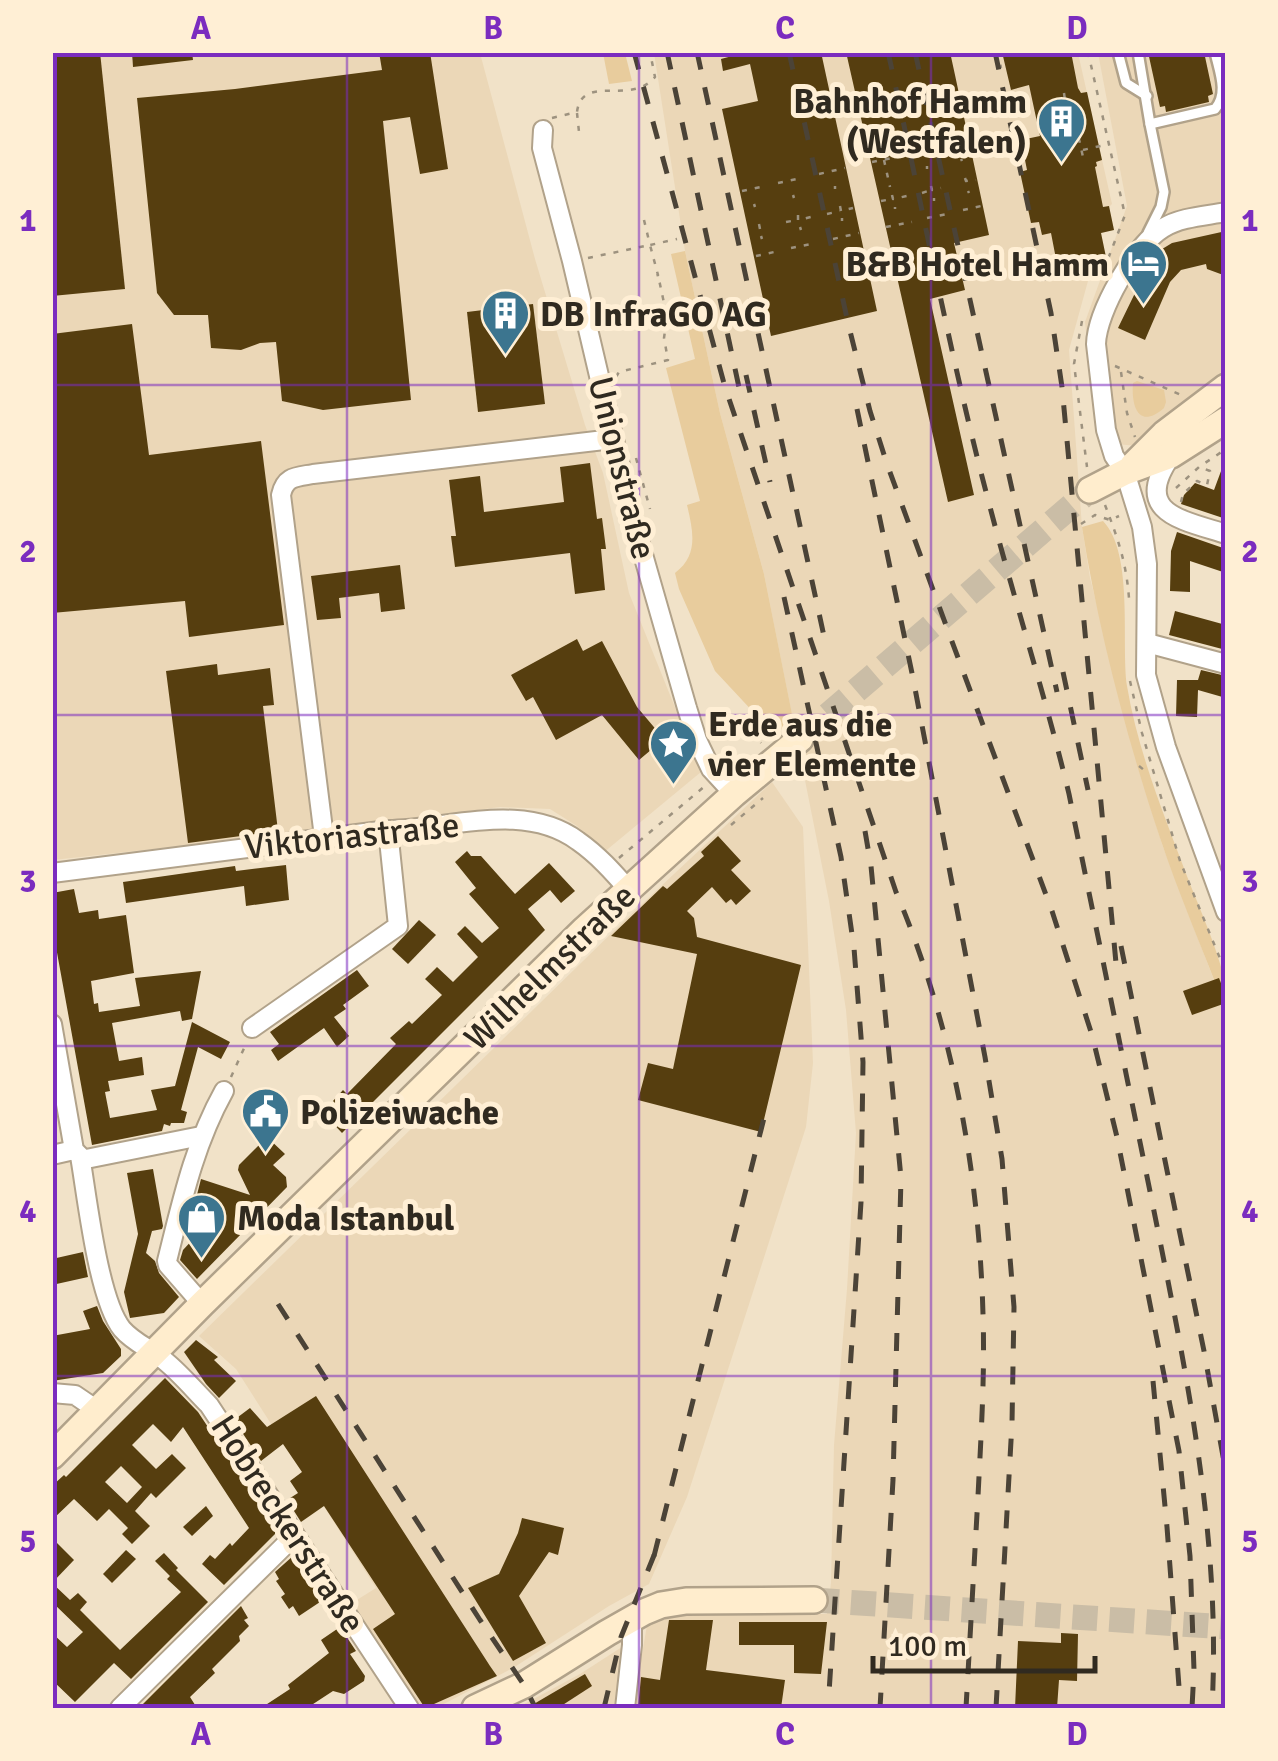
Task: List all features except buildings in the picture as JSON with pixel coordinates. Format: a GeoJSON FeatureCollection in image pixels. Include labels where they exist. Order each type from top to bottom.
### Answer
{"type":"FeatureCollection","features":[{"type":"Feature","properties":{"kind":"main road"},"geometry":{"type":"LineString","coordinates":[[1126,472],[1164,434],[1226,387]]}},
{"type":"Feature","properties":{"kind":"main road"},"geometry":{"type":"LineString","coordinates":[[1089,481],[1171,456],[1226,420]]}},
{"type":"Feature","properties":{"kind":"main road","name":"Wilhelmstraße"},"geometry":{"type":"LineString","coordinates":[[52,1456],[153,1352],[628,890],[800,739]]}},
{"type":"Feature","properties":{"kind":"main road"},"geometry":{"type":"LineString","coordinates":[[475,1708],[524,1685],[632,1618],[661,1605],[686,1601],[814,1600]]}},
{"type":"Feature","properties":{"kind":"street","name":"Unionstraße"},"geometry":{"type":"LineString","coordinates":[[542,130],[542,148],[632,516],[696,740],[711,769],[734,794]]}},
{"type":"Feature","properties":{"kind":"street"},"geometry":{"type":"LineString","coordinates":[[1226,212],[1166,226],[1136,252],[1098,325],[1097,357],[1106,430],[1114,456],[1126,472],[1142,527],[1147,564],[1146,675],[1160,729],[1226,912]]}},
{"type":"Feature","properties":{"kind":"street"},"geometry":{"type":"LineString","coordinates":[[324,837],[281,495],[284,484],[292,478],[313,474],[614,439]]}},
{"type":"Feature","properties":{"kind":"street"},"geometry":{"type":"LineString","coordinates":[[1171,456],[1160,472],[1158,499],[1172,518],[1226,534]]}},
{"type":"Feature","properties":{"kind":"street"},"geometry":{"type":"LineString","coordinates":[[1147,643],[1226,664]]}},
{"type":"Feature","properties":{"kind":"street","name":"Viktoriastraße"},"geometry":{"type":"LineString","coordinates":[[52,873],[324,837],[526,820],[575,838],[604,861],[628,890]]}},
{"type":"Feature","properties":{"kind":"street"},"geometry":{"type":"LineString","coordinates":[[252,1028],[398,926],[388,830]]}},
{"type":"Feature","properties":{"kind":"street","name":"Hobreckerstraße"},"geometry":{"type":"LineString","coordinates":[[52,1024],[97,1253],[115,1319],[125,1333],[168,1363],[209,1405],[409,1708]]}},
{"type":"Feature","properties":{"kind":"street"},"geometry":{"type":"LineString","coordinates":[[202,1304],[167,1260],[201,1136],[224,1090]]}},
{"type":"Feature","properties":{"kind":"street"},"geometry":{"type":"LineString","coordinates":[[52,1155],[78,1155],[201,1136]]}},
{"type":"Feature","properties":{"kind":"street"},"geometry":{"type":"LineString","coordinates":[[52,1393],[75,1395],[97,1410]]}},
{"type":"Feature","properties":{"kind":"street"},"geometry":{"type":"LineString","coordinates":[[120,1708],[296,1537]]}},
{"type":"Feature","properties":{"kind":"street"},"geometry":{"type":"LineString","coordinates":[[625,1708],[632,1618]]}},
{"type":"Feature","properties":{"kind":"lane"},"geometry":{"type":"LineString","coordinates":[[1118,52],[1126,83],[1147,96]]}},
{"type":"Feature","properties":{"kind":"lane"},"geometry":{"type":"LineString","coordinates":[[1136,252],[1153,224],[1164,192],[1138,52]]}},
{"type":"Feature","properties":{"kind":"lane"},"geometry":{"type":"LineString","coordinates":[[1150,124],[1214,109],[1220,104],[1223,91],[1215,52]]}},
{"type":"Feature","properties":{"kind":"path"},"geometry":{"type":"LineString","coordinates":[[579,132],[578,100],[586,93],[601,90],[631,91],[648,86],[655,77],[650,52]]}},
{"type":"Feature","properties":{"kind":"path"},"geometry":{"type":"LineString","coordinates":[[998,52],[1001,68]]}},
{"type":"Feature","properties":{"kind":"path"},"geometry":{"type":"LineString","coordinates":[[1088,52],[1125,215],[1102,275]]}},
{"type":"Feature","properties":{"kind":"path"},"geometry":{"type":"LineString","coordinates":[[1064,93],[1065,100],[1070,99],[1083,156]]}},
{"type":"Feature","properties":{"kind":"path"},"geometry":{"type":"LineString","coordinates":[[542,130],[550,119],[577,112]]}},
{"type":"Feature","properties":{"kind":"path"},"geometry":{"type":"LineString","coordinates":[[949,146],[968,142]]}},
{"type":"Feature","properties":{"kind":"path"},"geometry":{"type":"LineString","coordinates":[[958,144],[959,150]]}},
{"type":"Feature","properties":{"kind":"path"},"geometry":{"type":"LineString","coordinates":[[1082,150],[1110,144]]}},
{"type":"Feature","properties":{"kind":"path"},"geometry":{"type":"LineString","coordinates":[[913,153],[933,149]]}},
{"type":"Feature","properties":{"kind":"path"},"geometry":{"type":"LineString","coordinates":[[998,152],[1012,149]]}},
{"type":"Feature","properties":{"kind":"path"},"geometry":{"type":"LineString","coordinates":[[924,151],[925,157]]}},
{"type":"Feature","properties":{"kind":"path"},"geometry":{"type":"LineString","coordinates":[[872,162],[898,157]]}},
{"type":"Feature","properties":{"kind":"path"},"geometry":{"type":"LineString","coordinates":[[884,160],[890,187]]}},
{"type":"Feature","properties":{"kind":"path"},"geometry":{"type":"LineString","coordinates":[[819,174],[845,168]]}},
{"type":"Feature","properties":{"kind":"path"},"geometry":{"type":"LineString","coordinates":[[832,171],[833,178]]}},
{"type":"Feature","properties":{"kind":"path"},"geometry":{"type":"LineString","coordinates":[[778,183],[802,178]]}},
{"type":"Feature","properties":{"kind":"path"},"geometry":{"type":"LineString","coordinates":[[790,180],[791,187]]}},
{"type":"Feature","properties":{"kind":"path"},"geometry":{"type":"LineString","coordinates":[[957,184],[976,180]]}},
{"type":"Feature","properties":{"kind":"path"},"geometry":{"type":"LineString","coordinates":[[742,191],[760,187]]}},
{"type":"Feature","properties":{"kind":"path"},"geometry":{"type":"LineString","coordinates":[[922,192],[942,188]]}},
{"type":"Feature","properties":{"kind":"path"},"geometry":{"type":"LineString","coordinates":[[751,189],[752,195]]}},
{"type":"Feature","properties":{"kind":"path"},"geometry":{"type":"LineString","coordinates":[[881,202],[906,196]]}},
{"type":"Feature","properties":{"kind":"path"},"geometry":{"type":"LineString","coordinates":[[970,202],[972,208]]}},
{"type":"Feature","properties":{"kind":"path"},"geometry":{"type":"LineString","coordinates":[[963,210],[981,206]]}},
{"type":"Feature","properties":{"kind":"path"},"geometry":{"type":"LineString","coordinates":[[827,214],[853,208]]}},
{"type":"Feature","properties":{"kind":"path"},"geometry":{"type":"LineString","coordinates":[[936,210],[938,216]]}},
{"type":"Feature","properties":{"kind":"path"},"geometry":{"type":"LineString","coordinates":[[927,218],[947,214]]}},
{"type":"Feature","properties":{"kind":"path"},"geometry":{"type":"LineString","coordinates":[[786,222],[810,217]]}},
{"type":"Feature","properties":{"kind":"path"},"geometry":{"type":"LineString","coordinates":[[897,218],[898,224]]}},
{"type":"Feature","properties":{"kind":"path"},"geometry":{"type":"LineString","coordinates":[[616,378],[619,372],[668,360],[662,338],[668,317],[644,220]]}},
{"type":"Feature","properties":{"kind":"path"},"geometry":{"type":"LineString","coordinates":[[886,227],[912,222]]}},
{"type":"Feature","properties":{"kind":"path"},"geometry":{"type":"LineString","coordinates":[[833,238],[858,233]]}},
{"type":"Feature","properties":{"kind":"path"},"geometry":{"type":"LineString","coordinates":[[572,261],[677,239]]}},
{"type":"Feature","properties":{"kind":"path"},"geometry":{"type":"LineString","coordinates":[[802,239],[804,245]]}},
{"type":"Feature","properties":{"kind":"path"},"geometry":{"type":"LineString","coordinates":[[792,248],[816,242]]}},
{"type":"Feature","properties":{"kind":"path"},"geometry":{"type":"LineString","coordinates":[[764,248],[765,254]]}},
{"type":"Feature","properties":{"kind":"path"},"geometry":{"type":"LineString","coordinates":[[756,256],[774,252]]}},
{"type":"Feature","properties":{"kind":"path"},"geometry":{"type":"LineString","coordinates":[[1082,324],[1074,364],[1089,481]]}},
{"type":"Feature","properties":{"kind":"path"},"geometry":{"type":"LineString","coordinates":[[1097,357],[1200,404]]}},
{"type":"Feature","properties":{"kind":"path"},"geometry":{"type":"LineString","coordinates":[[1120,369],[1127,413],[1136,438]]}},
{"type":"Feature","properties":{"kind":"path"},"geometry":{"type":"LineString","coordinates":[[1158,499],[1226,449]]}},
{"type":"Feature","properties":{"kind":"path"},"geometry":{"type":"LineString","coordinates":[[635,453],[650,509]]}},
{"type":"Feature","properties":{"kind":"path"},"geometry":{"type":"LineString","coordinates":[[1178,486],[1176,502],[1180,504],[1183,494],[1196,481],[1206,484],[1210,471],[1199,467]]}},
{"type":"Feature","properties":{"kind":"path"},"geometry":{"type":"LineString","coordinates":[[1081,524],[1094,515],[1110,520],[1136,508]]}},
{"type":"Feature","properties":{"kind":"path"},"geometry":{"type":"LineString","coordinates":[[224,1090],[252,1028]]}},
{"type":"Feature","properties":{"kind":"shaded area"},"geometry":{"type":"Polygon","coordinates":[[[53,53],[480,53],[535,259],[603,473],[629,593],[701,772],[603,853],[577,826],[550,809],[500,807],[53,860],[53,53]]]}},
{"type":"Feature","properties":{"kind":"shaded area"},"geometry":{"type":"Polygon","coordinates":[[[603,53],[625,53],[632,81],[609,84],[603,53]]]}},
{"type":"Feature","properties":{"kind":"shaded area"},"geometry":{"type":"Polygon","coordinates":[[[654,53],[1078,53],[1112,204],[1109,207],[1114,230],[1101,233],[1106,257],[1089,261],[1091,270],[1069,350],[1082,527],[1090,578],[1139,770],[1162,844],[1225,1009],[1225,1708],[633,1708],[647,1625],[658,1615],[827,1614],[834,1445],[856,1133],[846,1010],[829,901],[764,574],[720,413],[685,251],[654,53]]]}},
{"type":"Feature","properties":{"kind":"shaded area"},"geometry":{"type":"Polygon","coordinates":[[[1098,53],[1225,53],[1225,380],[1139,446],[1115,444],[1096,420],[1085,322],[1127,206],[1098,53]]]}},
{"type":"Feature","properties":{"kind":"shaded area"},"geometry":{"type":"Polygon","coordinates":[[[685,251],[720,413],[764,574],[794,724],[773,733],[715,671],[675,573],[691,550],[687,505],[700,501],[666,368],[695,359],[671,254],[685,251]]]}},
{"type":"Feature","properties":{"kind":"shaded area"},"geometry":{"type":"Polygon","coordinates":[[[1133,383],[1164,390],[1164,408],[1148,417],[1138,413],[1133,392],[1133,383]]]}},
{"type":"Feature","properties":{"kind":"shaded area"},"geometry":{"type":"Polygon","coordinates":[[[1103,521],[1113,536],[1123,576],[1127,686],[1138,736],[1217,954],[1225,981],[1225,1008],[1160,838],[1115,684],[1082,527],[1103,521]]]}},
{"type":"Feature","properties":{"kind":"shaded area"},"geometry":{"type":"Polygon","coordinates":[[[772,782],[803,827],[813,1063],[806,1127],[687,1497],[649,1584],[513,1668],[436,1708],[421,1708],[352,1603],[376,1588],[236,1369],[199,1336],[772,782]]]}},
{"type":"Feature","properties":{"kind":"shaded area"},"geometry":{"type":"Polygon","coordinates":[[[622,1647],[614,1708],[517,1708],[580,1674],[622,1647]]]}},
{"type":"Feature","properties":{"kind":"tunnel"},"geometry":{"type":"LineString","coordinates":[[800,739],[1090,490]]}},
{"type":"Feature","properties":{"kind":"tunnel"},"geometry":{"type":"LineString","coordinates":[[814,1600],[1226,1627]]}},
{"type":"Feature","properties":{"kind":"railway"},"geometry":{"type":"LineString","coordinates":[[634,52],[725,387],[933,993],[959,1098],[976,1206],[983,1337],[966,1708]]}},
{"type":"Feature","properties":{"kind":"railway"},"geometry":{"type":"LineString","coordinates":[[667,52],[740,392]]}},
{"type":"Feature","properties":{"kind":"railway"},"geometry":{"type":"LineString","coordinates":[[697,52],[827,650]]}},
{"type":"Feature","properties":{"kind":"railway"},"geometry":{"type":"LineString","coordinates":[[789,52],[870,411],[1052,911],[1092,1035],[1117,1137],[1179,1451],[1190,1556],[1192,1708]]}},
{"type":"Feature","properties":{"kind":"railway"},"geometry":{"type":"LineString","coordinates":[[888,52],[976,451],[1069,794],[1169,1286],[1207,1526],[1214,1647],[1212,1708]]}},
{"type":"Feature","properties":{"kind":"railway"},"geometry":{"type":"LineString","coordinates":[[915,52],[1057,692]]}},
{"type":"Feature","properties":{"kind":"railway"},"geometry":{"type":"LineString","coordinates":[[995,52],[1051,313],[1062,387],[1116,963]]}},
{"type":"Feature","properties":{"kind":"railway"},"geometry":{"type":"LineString","coordinates":[[746,375],[770,482]]}},
{"type":"Feature","properties":{"kind":"railway"},"geometry":{"type":"LineString","coordinates":[[857,409],[913,678],[1002,1159],[1014,1307],[1012,1423],[996,1708]]}},
{"type":"Feature","properties":{"kind":"railway"},"geometry":{"type":"LineString","coordinates":[[784,597],[841,857],[854,948],[863,1062],[861,1202],[828,1708]]}},
{"type":"Feature","properties":{"kind":"railway"},"geometry":{"type":"LineString","coordinates":[[1063,672],[1088,790]]}},
{"type":"Feature","properties":{"kind":"railway"},"geometry":{"type":"LineString","coordinates":[[865,831],[901,1178],[893,1480],[880,1708]]}},
{"type":"Feature","properties":{"kind":"railway"},"geometry":{"type":"LineString","coordinates":[[1121,946],[1226,1473]]}},
{"type":"Feature","properties":{"kind":"railway"},"geometry":{"type":"LineString","coordinates":[[654,1556],[766,1110]]}},
{"type":"Feature","properties":{"kind":"railway"},"geometry":{"type":"LineString","coordinates":[[278,1304],[534,1705]]}},
{"type":"Feature","properties":{"kind":"railway"},"geometry":{"type":"LineString","coordinates":[[1153,1381],[1180,1700]]}},
{"type":"Feature","properties":{"kind":"railway"},"geometry":{"type":"LineString","coordinates":[[604,1708],[621,1637],[659,1543]]}},
{"type":"Feature","properties":{"kind":"place","name":"Bahnhof Hamm (Westfalen)"},"geometry":{"type":"Point","coordinates":[1062,164]}},
{"type":"Feature","properties":{"kind":"place","name":"B&B Hotel Hamm"},"geometry":{"type":"Point","coordinates":[1144,306]}},
{"type":"Feature","properties":{"kind":"place","name":"DB InfraGO AG"},"geometry":{"type":"Point","coordinates":[505,356]}},
{"type":"Feature","properties":{"kind":"place","name":"Erde aus die vier Elemente"},"geometry":{"type":"Point","coordinates":[673,786]}},
{"type":"Feature","properties":{"kind":"place","name":"Polizeiwache"},"geometry":{"type":"Point","coordinates":[265,1154]}},
{"type":"Feature","properties":{"kind":"place","name":"Moda Istanbul"},"geometry":{"type":"Point","coordinates":[202,1260]}}]}
